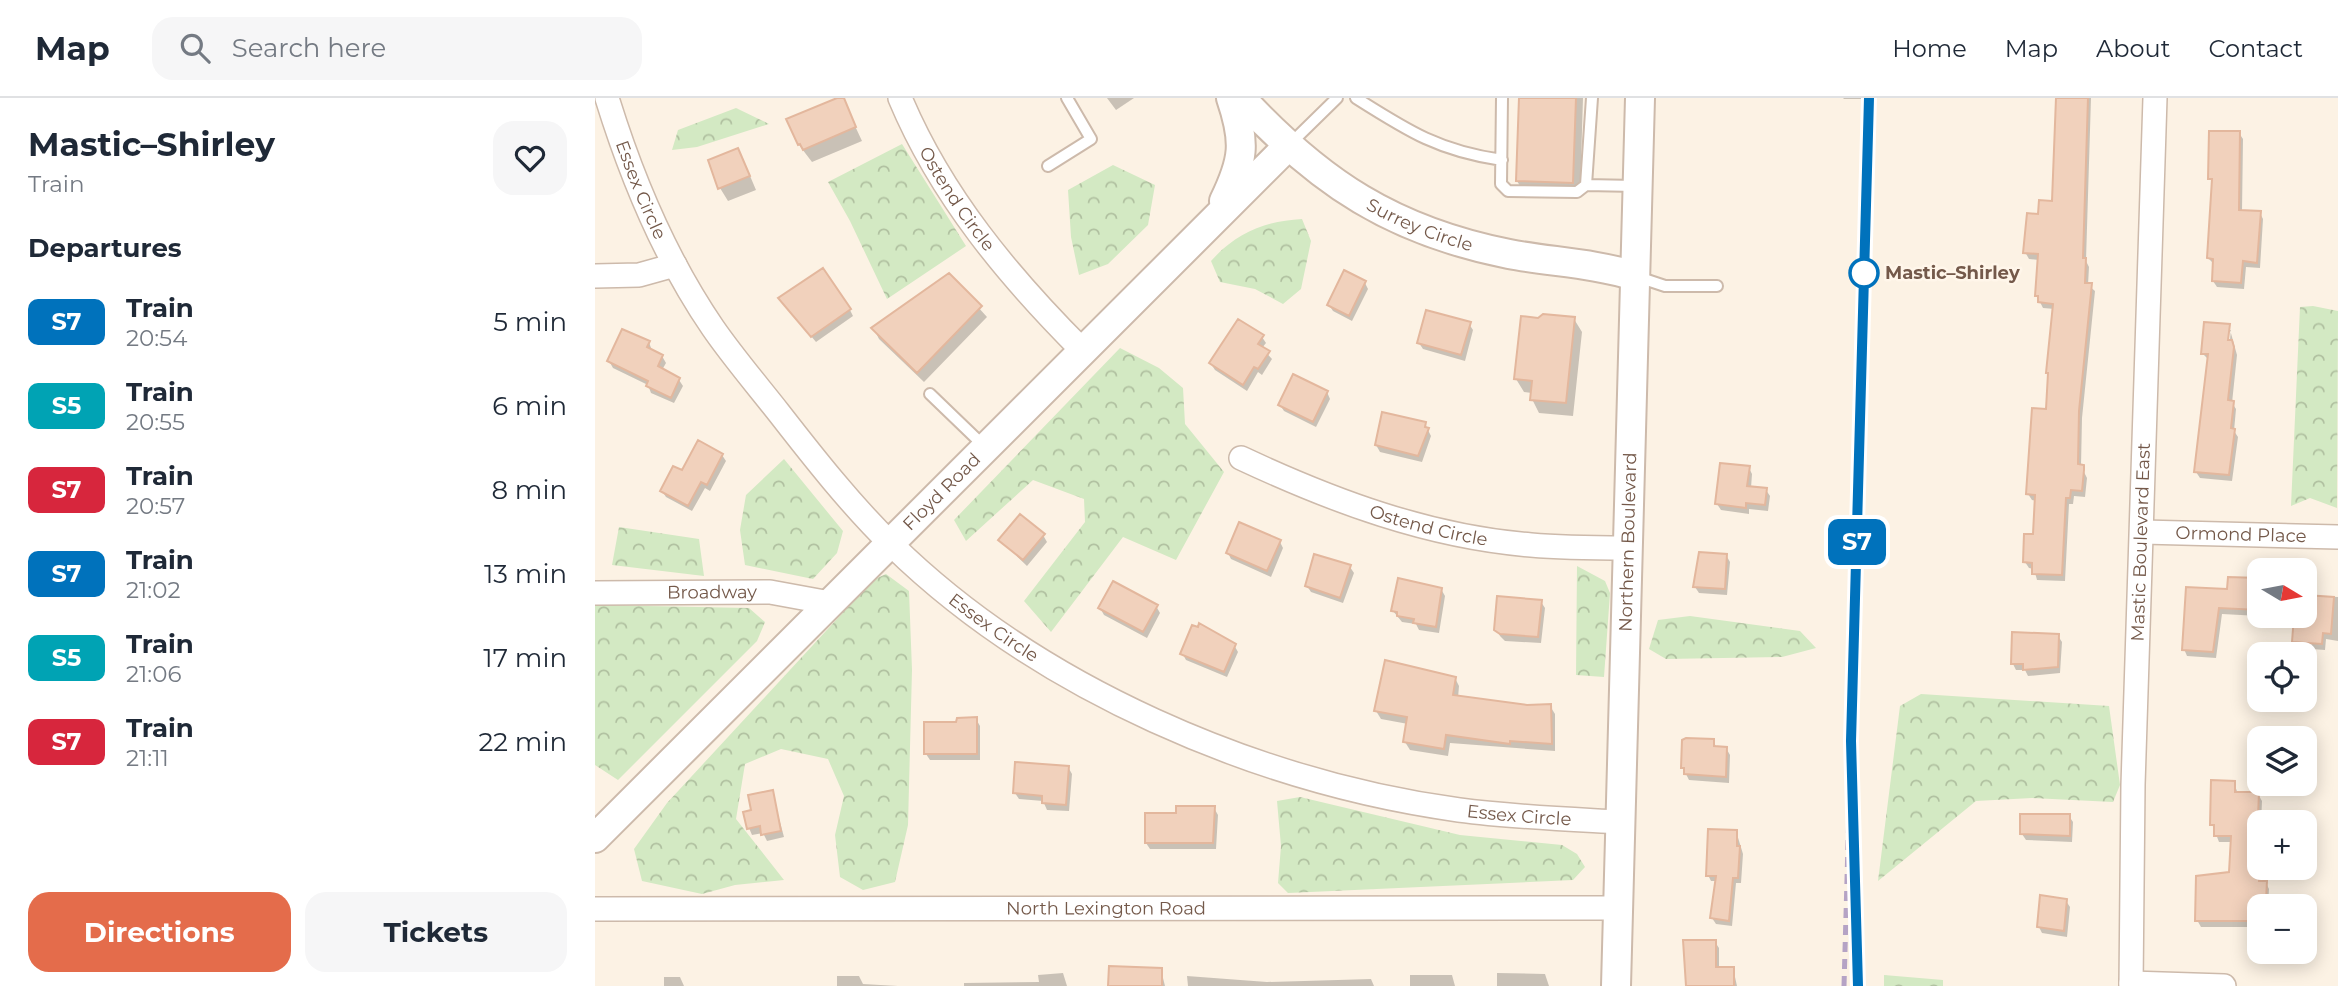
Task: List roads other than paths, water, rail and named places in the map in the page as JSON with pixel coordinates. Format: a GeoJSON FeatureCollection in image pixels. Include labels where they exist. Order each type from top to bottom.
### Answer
{"type":"FeatureCollection","features":[{"type":"Feature","properties":{"kind":"street","name":"Essex Circle"},"geometry":{"type":"LineString","coordinates":[[607,98],[631,169],[675,265],[693,297],[738,361],[795,433],[890,544],[950,596],[1024,650],[1096,692],[1212,746],[1301,775],[1455,810],[1504,816],[1619,822]]}},
{"type":"Feature","properties":{"kind":"street","name":"Ostend Circle"},"geometry":{"type":"LineString","coordinates":[[900,98],[922,148],[963,213],[1030,296],[1083,351]]}},
{"type":"Feature","properties":{"kind":"street"},"geometry":{"type":"LineString","coordinates":[[1215,219],[1237,174],[1242,151],[1240,125],[1231,98]]}},
{"type":"Feature","properties":{"kind":"street","name":"Surrey Circle"},"geometry":{"type":"LineString","coordinates":[[1241,98],[1288,146],[1345,191],[1382,212],[1428,232],[1506,253],[1603,266],[1635,276]]}},
{"type":"Feature","properties":{"kind":"street","name":"Northern Boulevard"},"geometry":{"type":"LineString","coordinates":[[1616,986],[1640,98]]}},
{"type":"Feature","properties":{"kind":"street","name":"Mastic Boulevard East"},"geometry":{"type":"LineString","coordinates":[[2131,984],[2133,785],[2155,98]]}},
{"type":"Feature","properties":{"kind":"street","name":"Floyd Road"},"geometry":{"type":"LineString","coordinates":[[595,838],[1288,146]]}},
{"type":"Feature","properties":{"kind":"street"},"geometry":{"type":"LineString","coordinates":[[595,276],[639,275],[675,265]]}},
{"type":"Feature","properties":{"kind":"street","name":"Ostend Circle"},"geometry":{"type":"LineString","coordinates":[[1241,458],[1323,495],[1443,531],[1530,545],[1627,548]]}},
{"type":"Feature","properties":{"kind":"street","name":"Ormond Place"},"geometry":{"type":"LineString","coordinates":[[2143,532],[2338,537]]}},
{"type":"Feature","properties":{"kind":"street","name":"Broadway"},"geometry":{"type":"LineString","coordinates":[[595,593],[770,592],[830,603]]}},
{"type":"Feature","properties":{"kind":"street","name":"North Lexington Road"},"geometry":{"type":"LineString","coordinates":[[595,909],[1617,908]]}},
{"type":"Feature","properties":{"kind":"street"},"geometry":{"type":"LineString","coordinates":[[2131,984],[2224,986]]}},
{"type":"Feature","properties":{"kind":"lane"},"geometry":{"type":"LineString","coordinates":[[1048,166],[1091,139],[1067,98]]}},
{"type":"Feature","properties":{"kind":"lane"},"geometry":{"type":"LineString","coordinates":[[1288,146],[1337,98]]}},
{"type":"Feature","properties":{"kind":"lane"},"geometry":{"type":"LineString","coordinates":[[1356,98],[1425,139],[1462,155],[1502,160]]}},
{"type":"Feature","properties":{"kind":"lane"},"geometry":{"type":"LineString","coordinates":[[1502,98],[1501,184],[1508,191],[1577,192],[1586,185],[1637,186]]}},
{"type":"Feature","properties":{"kind":"lane"},"geometry":{"type":"LineString","coordinates":[[1586,185],[1592,98]]}},
{"type":"Feature","properties":{"kind":"lane"},"geometry":{"type":"LineString","coordinates":[[1635,276],[1665,286],[1717,286]]}},
{"type":"Feature","properties":{"kind":"lane"},"geometry":{"type":"LineString","coordinates":[[930,394],[986,448]]}},
{"type":"Feature","properties":{"kind":"railway"},"geometry":{"type":"LineString","coordinates":[[1844,986],[1869,98]]}},
{"type":"Feature","properties":{"kind":"railway"},"geometry":{"type":"LineString","coordinates":[[1856,916],[1858,986]]}},
{"type":"Feature","properties":{"kind":"train","name":"S7"},"geometry":{"type":"LineString","coordinates":[[1858,986],[1851,741],[1869,98]]}},
{"type":"Feature","properties":{"kind":"place","name":"Mastic–Shirley"},"geometry":{"type":"Point","coordinates":[1864,273]}}]}
